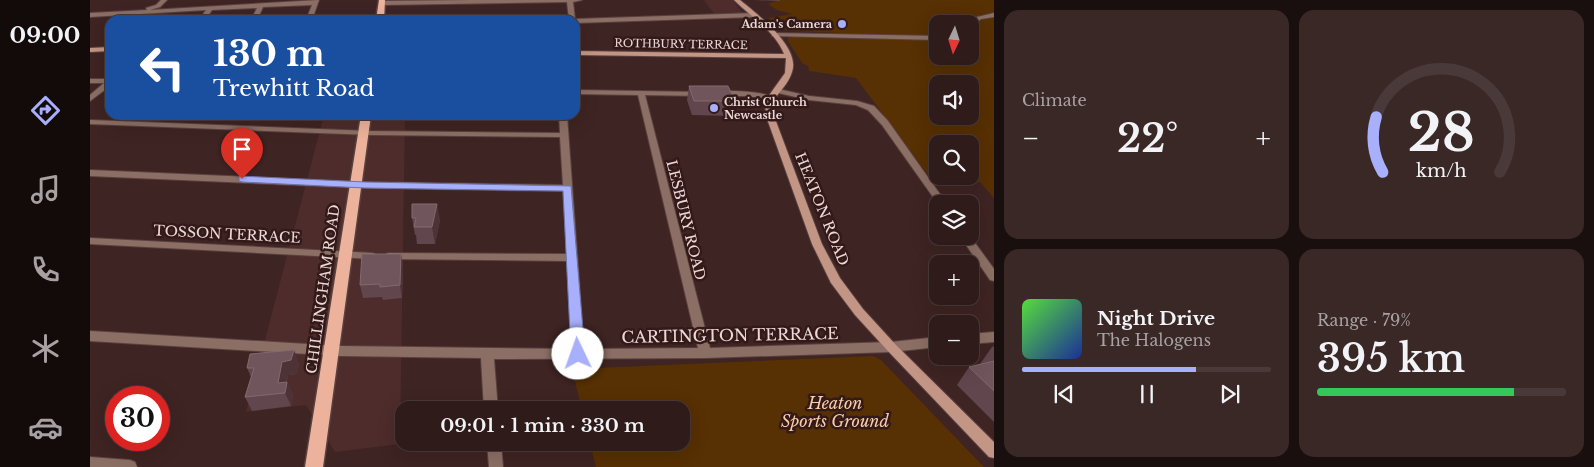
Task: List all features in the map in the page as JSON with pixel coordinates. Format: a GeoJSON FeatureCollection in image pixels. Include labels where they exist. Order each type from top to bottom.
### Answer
{"type":"FeatureCollection","features":[{"type":"Feature","properties":{"kind":"main road"},"geometry":{"type":"LineString","coordinates":[[381,15],[382,2]]}},
{"type":"Feature","properties":{"kind":"main road","name":"CHILLINGHAM ROAD"},"geometry":{"type":"LineString","coordinates":[[314,467],[365,120]]}},
{"type":"Feature","properties":{"kind":"street"},"geometry":{"type":"LineString","coordinates":[[90,9],[149,8],[164,0]]}},
{"type":"Feature","properties":{"kind":"street"},"geometry":{"type":"LineString","coordinates":[[221,6],[225,0]]}},
{"type":"Feature","properties":{"kind":"street"},"geometry":{"type":"LineString","coordinates":[[570,0],[572,15]]}},
{"type":"Feature","properties":{"kind":"street"},"geometry":{"type":"LineString","coordinates":[[382,2],[579,0]]}},
{"type":"Feature","properties":{"kind":"street"},"geometry":{"type":"LineString","coordinates":[[737,0],[755,14],[774,35],[788,56],[790,71],[774,94]]}},
{"type":"Feature","properties":{"kind":"street"},"geometry":{"type":"LineString","coordinates":[[90,16],[316,1],[311,15]]}},
{"type":"Feature","properties":{"kind":"street"},"geometry":{"type":"LineString","coordinates":[[206,15],[211,8]]}},
{"type":"Feature","properties":{"kind":"street"},"geometry":{"type":"LineString","coordinates":[[155,15],[159,11]]}},
{"type":"Feature","properties":{"kind":"street"},"geometry":{"type":"LineString","coordinates":[[580,21],[755,14]]}},
{"type":"Feature","properties":{"kind":"street"},"geometry":{"type":"LineString","coordinates":[[979,18],[994,15]]}},
{"type":"Feature","properties":{"kind":"street"},"geometry":{"type":"LineString","coordinates":[[774,35],[929,38]]}},
{"type":"Feature","properties":{"kind":"street"},"geometry":{"type":"LineString","coordinates":[[90,50],[105,50]]}},
{"type":"Feature","properties":{"kind":"street","name":"ROTHBURY TERRACE"},"geometry":{"type":"LineString","coordinates":[[580,53],[788,56]]}},
{"type":"Feature","properties":{"kind":"street"},"geometry":{"type":"LineString","coordinates":[[90,81],[105,81]]}},
{"type":"Feature","properties":{"kind":"street"},"geometry":{"type":"LineString","coordinates":[[90,99],[105,86]]}},
{"type":"Feature","properties":{"kind":"street"},"geometry":{"type":"LineString","coordinates":[[580,92],[774,94],[861,104],[870,108],[885,123],[936,195]]}},
{"type":"Feature","properties":{"kind":"street","name":"LESBURY ROAD"},"geometry":{"type":"LineString","coordinates":[[641,93],[705,352]]}},
{"type":"Feature","properties":{"kind":"street","name":"HEATON ROAD"},"geometry":{"type":"LineString","coordinates":[[774,94],[768,103],[770,116],[826,263],[848,297],[891,347],[994,452]]}},
{"type":"Feature","properties":{"kind":"street"},"geometry":{"type":"LineString","coordinates":[[563,120],[578,354]]}},
{"type":"Feature","properties":{"kind":"street"},"geometry":{"type":"LineString","coordinates":[[90,122],[364,133],[564,135]]}},
{"type":"Feature","properties":{"kind":"street"},"geometry":{"type":"LineString","coordinates":[[90,172],[355,184],[568,188]]}},
{"type":"Feature","properties":{"kind":"street","name":"TOSSON TERRACE"},"geometry":{"type":"LineString","coordinates":[[90,241],[345,254],[572,258]]}},
{"type":"Feature","properties":{"kind":"street"},"geometry":{"type":"LineString","coordinates":[[971,245],[994,277]]}},
{"type":"Feature","properties":{"kind":"street","name":"CARTINGTON TERRACE"},"geometry":{"type":"LineString","coordinates":[[90,336],[330,351],[578,354],[891,347],[929,343]]}},
{"type":"Feature","properties":{"kind":"street"},"geometry":{"type":"LineString","coordinates":[[979,338],[994,337]]}},
{"type":"Feature","properties":{"kind":"street"},"geometry":{"type":"LineString","coordinates":[[487,353],[490,401]]}},
{"type":"Feature","properties":{"kind":"street"},"geometry":{"type":"LineString","coordinates":[[495,451],[496,467]]}},
{"type":"Feature","properties":{"kind":"street"},"geometry":{"type":"LineString","coordinates":[[90,464],[130,467]]}},
{"type":"Feature","properties":{"kind":"shaded area"},"geometry":{"type":"Polygon","coordinates":[[[704,0],[733,0],[743,14],[714,14],[704,0]]]}},
{"type":"Feature","properties":{"kind":"shaded area"},"geometry":{"type":"Polygon","coordinates":[[[323,120],[405,120],[401,401],[395,401],[395,445],[335,452],[306,405],[246,412],[323,120]]]}},
{"type":"Feature","properties":{"kind":"green space"},"geometry":{"type":"Polygon","coordinates":[[[778,0],[994,0],[994,13],[979,16],[929,15],[929,37],[791,31],[779,28],[768,18],[792,14],[777,10],[768,4],[778,0]]]}},
{"type":"Feature","properties":{"kind":"green space"},"geometry":{"type":"Polygon","coordinates":[[[994,16],[994,198],[979,182],[979,135],[929,135],[929,176],[856,78],[809,71],[808,66],[802,63],[787,40],[790,36],[929,40],[929,65],[979,65],[979,20],[981,18],[994,16]]]}},
{"type":"Feature","properties":{"kind":"green space","name":"Heaton Sports Ground"},"geometry":{"type":"Polygon","coordinates":[[[873,356],[881,360],[984,467],[596,467],[592,451],[690,451],[690,401],[580,401],[572,369],[873,356]]]}},
{"type":"Feature","properties":{"kind":"building"},"geometry":{"type":"Polygon","coordinates":[[[689,86],[728,86],[735,101],[694,101],[689,86]]]}},
{"type":"Feature","properties":{"kind":"building"},"geometry":{"type":"Polygon","coordinates":[[[412,204],[437,204],[432,227],[414,227],[416,218],[412,218],[412,204]]]}},
{"type":"Feature","properties":{"kind":"building"},"geometry":{"type":"Polygon","coordinates":[[[362,254],[401,254],[400,285],[380,287],[380,284],[360,285],[362,254]]]}},
{"type":"Feature","properties":{"kind":"building"},"geometry":{"type":"Polygon","coordinates":[[[294,350],[291,360],[282,362],[278,383],[287,382],[285,393],[245,397],[254,368],[247,368],[250,354],[294,350]]]}},
{"type":"Feature","properties":{"kind":"building"},"geometry":{"type":"Polygon","coordinates":[[[994,361],[994,391],[969,367],[994,361]]]}},
{"type":"Feature","properties":{"kind":"place","name":"Adam's Camera"},"geometry":{"type":"Point","coordinates":[842,24]}},
{"type":"Feature","properties":{"kind":"place","name":"Christ Church Newcastle"},"geometry":{"type":"Point","coordinates":[714,108]}},
{"type":"Feature","properties":{"kind":"route"},"geometry":{"type":"LineString","coordinates":[[242,179],[365,185],[568,188],[578,354]]}}]}
